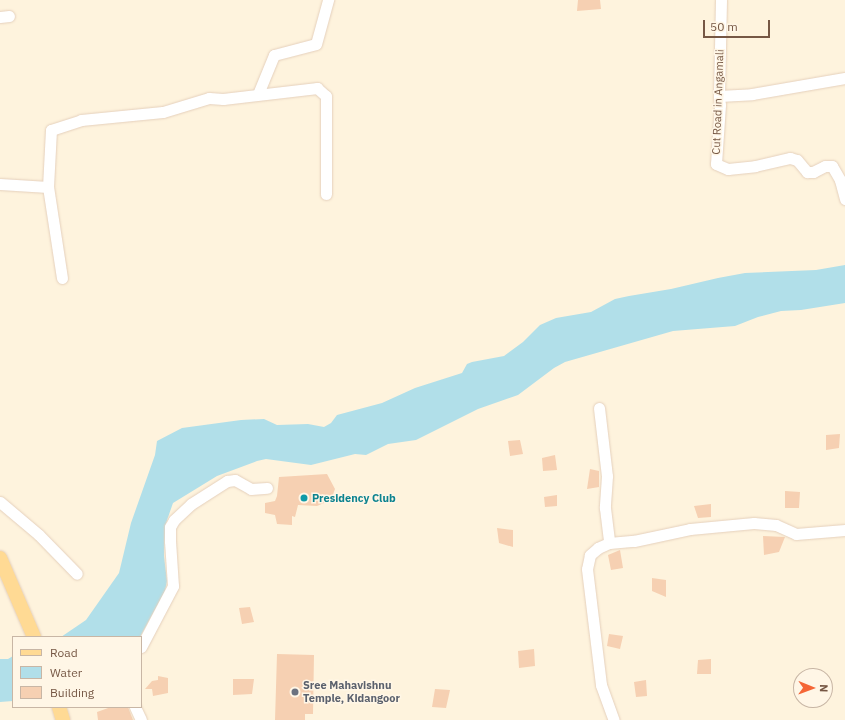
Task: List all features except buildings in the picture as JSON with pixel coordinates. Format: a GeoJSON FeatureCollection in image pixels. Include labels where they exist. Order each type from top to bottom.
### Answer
{"type":"FeatureCollection","features":[{"type":"Feature","properties":{"kind":"main road"},"geometry":{"type":"LineString","coordinates":[[0,558],[34,636]]}},
{"type":"Feature","properties":{"kind":"main road"},"geometry":{"type":"LineString","coordinates":[[59,708],[63,720]]}},
{"type":"Feature","properties":{"kind":"street"},"geometry":{"type":"LineString","coordinates":[[258,94],[274,54],[316,44],[328,0]]}},
{"type":"Feature","properties":{"kind":"street","name":"Cut Road in Angamali"},"geometry":{"type":"LineString","coordinates":[[721,0],[720,105],[716,164],[728,169],[755,166],[790,158],[797,160],[807,172],[813,172],[825,166],[832,166],[840,180],[845,199]]}},
{"type":"Feature","properties":{"kind":"street"},"geometry":{"type":"LineString","coordinates":[[719,96],[752,94],[845,78]]}},
{"type":"Feature","properties":{"kind":"street"},"geometry":{"type":"LineString","coordinates":[[62,278],[48,187],[51,130],[81,120],[163,112],[208,98],[223,99],[317,88],[326,96],[326,194]]}},
{"type":"Feature","properties":{"kind":"street"},"geometry":{"type":"LineString","coordinates":[[0,184],[48,187]]}},
{"type":"Feature","properties":{"kind":"street"},"geometry":{"type":"LineString","coordinates":[[599,408],[607,476],[605,508],[609,543]]}},
{"type":"Feature","properties":{"kind":"street"},"geometry":{"type":"LineString","coordinates":[[142,645],[173,586],[170,527],[174,520],[191,504],[227,481],[235,480],[251,489],[267,488]]}},
{"type":"Feature","properties":{"kind":"street"},"geometry":{"type":"LineString","coordinates":[[0,502],[39,535],[77,574]]}},
{"type":"Feature","properties":{"kind":"street"},"geometry":{"type":"LineString","coordinates":[[614,720],[601,685],[587,569],[590,555],[598,548],[609,543],[634,541],[690,530],[754,523],[776,525],[796,534],[845,530]]}},
{"type":"Feature","properties":{"kind":"street"},"geometry":{"type":"LineString","coordinates":[[135,708],[141,720]]}},
{"type":"Feature","properties":{"kind":"water"},"geometry":{"type":"Polygon","coordinates":[[[845,265],[845,303],[801,310],[781,311],[758,317],[735,326],[673,331],[565,362],[554,368],[518,395],[478,409],[416,440],[388,444],[366,455],[355,454],[311,465],[266,459],[217,476],[173,503],[165,526],[164,556],[167,581],[165,591],[141,636],[62,636],[86,620],[119,573],[131,523],[155,455],[157,441],[182,428],[241,420],[264,419],[277,425],[308,424],[324,427],[331,423],[337,415],[382,403],[415,388],[462,373],[467,364],[472,362],[504,356],[523,342],[540,325],[556,318],[591,312],[615,299],[745,273],[816,270],[845,265]]]}},
{"type":"Feature","properties":{"kind":"water"},"geometry":{"type":"Polygon","coordinates":[[[12,657],[12,701],[0,702],[0,659],[8,659],[12,657]]]}},
{"type":"Feature","properties":{"kind":"place","name":"Presidency Club"},"geometry":{"type":"Point","coordinates":[304,498]}},
{"type":"Feature","properties":{"kind":"place","name":"Sree Mahavishnu Temple, Kidangoor"},"geometry":{"type":"Point","coordinates":[295,692]}}]}
